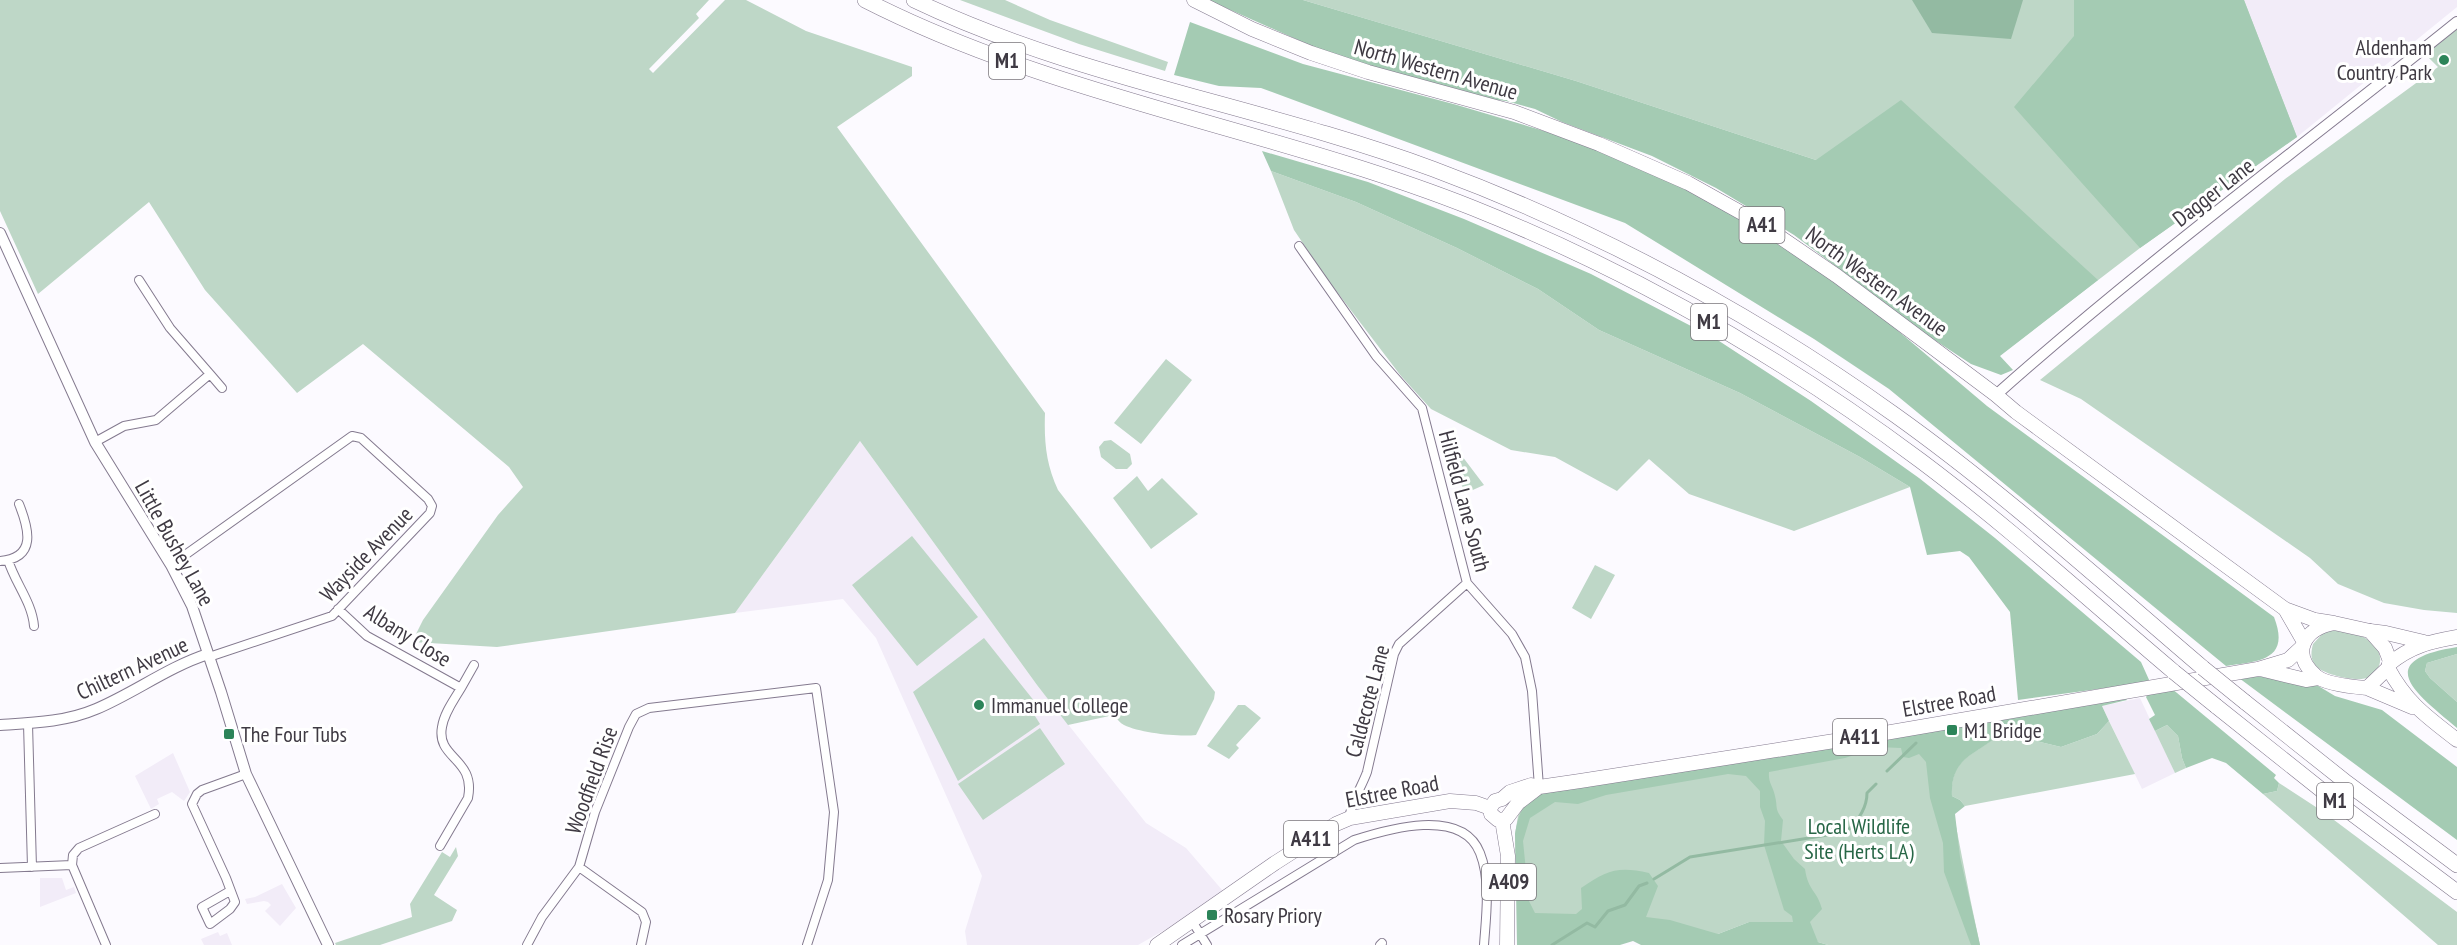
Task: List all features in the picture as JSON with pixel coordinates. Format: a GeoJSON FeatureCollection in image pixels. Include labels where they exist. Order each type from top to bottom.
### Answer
{"type":"FeatureCollection","features":[{"type":"Feature","properties":{"kind":"highway","name":"M1"},"geometry":{"type":"LineString","coordinates":[[865,0],[967,46],[1055,77],[1334,159],[1427,191],[1519,227],[1643,286],[1767,356],[1885,435],[1958,490],[2216,706],[2334,800],[2457,892]]}},
{"type":"Feature","properties":{"kind":"highway","name":"M1"},"geometry":{"type":"LineString","coordinates":[[914,0],[975,26],[1062,57],[1390,154],[1527,207],[1642,261],[1777,337],[1897,416],[1971,473],[2245,702],[2457,865]]}},
{"type":"Feature","properties":{"kind":"main road","name":"North Western Avenue"},"geometry":{"type":"LineString","coordinates":[[1194,0],[1311,53],[1378,75],[1514,112],[1599,144],[1688,183],[1758,222],[1827,269],[2016,412],[2285,609],[2315,620],[2334,623]]}},
{"type":"Feature","properties":{"kind":"main road","name":"North Western Avenue"},"geometry":{"type":"LineString","coordinates":[[2285,609],[2303,645]]}},
{"type":"Feature","properties":{"kind":"main road"},"geometry":{"type":"LineString","coordinates":[[2416,709],[2367,688],[2353,687],[2318,678],[2304,660],[2303,645],[2317,627],[2334,623],[2424,642]]}},
{"type":"Feature","properties":{"kind":"main road"},"geometry":{"type":"LineString","coordinates":[[2370,632],[2385,648],[2389,666],[2399,689],[2416,709],[2457,740]]}},
{"type":"Feature","properties":{"kind":"main road"},"geometry":{"type":"LineString","coordinates":[[2367,688],[2407,651],[2424,642],[2457,637]]}},
{"type":"Feature","properties":{"kind":"main road","name":"Elstree Road"},"geometry":{"type":"LineString","coordinates":[[1157,945],[1305,843],[1350,818],[1450,801],[1476,802],[1490,808],[1495,801],[1502,799],[1509,792],[1531,785],[1539,786],[1885,733],[2258,669],[2288,660],[2303,645]]}},
{"type":"Feature","properties":{"kind":"main road","name":"Elstree Road"},"geometry":{"type":"LineString","coordinates":[[2258,669],[2306,680],[2318,678]]}},
{"type":"Feature","properties":{"kind":"main road"},"geometry":{"type":"LineString","coordinates":[[1490,808],[1494,818],[1502,820],[1509,817],[1512,810],[1539,786]]}},
{"type":"Feature","properties":{"kind":"main road"},"geometry":{"type":"LineString","coordinates":[[1502,799],[1509,802],[1512,810]]}},
{"type":"Feature","properties":{"kind":"main road","name":"A409"},"geometry":{"type":"LineString","coordinates":[[1502,820],[1508,856],[1507,945]]}},
{"type":"Feature","properties":{"kind":"street","name":"Dagger Lane"},"geometry":{"type":"LineString","coordinates":[[1996,395],[2041,354],[2457,22]]}},
{"type":"Feature","properties":{"kind":"street","name":"Little Bushey Lane"},"geometry":{"type":"LineString","coordinates":[[0,232],[95,442],[171,566],[192,606],[246,774],[328,945]]}},
{"type":"Feature","properties":{"kind":"street","name":"Hilfield Lane South"},"geometry":{"type":"LineString","coordinates":[[1299,246],[1376,356],[1422,408],[1467,583],[1512,634],[1525,657],[1532,691],[1539,786]]}},
{"type":"Feature","properties":{"kind":"street"},"geometry":{"type":"LineString","coordinates":[[139,280],[163,319],[222,388]]}},
{"type":"Feature","properties":{"kind":"street"},"geometry":{"type":"LineString","coordinates":[[95,442],[124,426],[156,420],[210,374]]}},
{"type":"Feature","properties":{"kind":"street","name":"Wayside Avenue"},"geometry":{"type":"LineString","coordinates":[[171,566],[348,437],[357,436],[428,499],[432,509],[327,618],[209,656]]}},
{"type":"Feature","properties":{"kind":"street"},"geometry":{"type":"LineString","coordinates":[[19,504],[26,524],[28,540],[21,553],[4,561],[27,601],[34,626]]}},
{"type":"Feature","properties":{"kind":"street","name":"Caldecote Lane"},"geometry":{"type":"LineString","coordinates":[[1350,818],[1349,812],[1362,788],[1367,772],[1394,654],[1399,644],[1467,583]]}},
{"type":"Feature","properties":{"kind":"street","name":"Albany Close"},"geometry":{"type":"LineString","coordinates":[[338,609],[367,636],[461,688]]}},
{"type":"Feature","properties":{"kind":"street","name":"Chiltern Avenue"},"geometry":{"type":"LineString","coordinates":[[0,725],[28,724],[94,710],[188,661],[209,656]]}},
{"type":"Feature","properties":{"kind":"street","name":"Albany Close"},"geometry":{"type":"LineString","coordinates":[[440,846],[470,791],[466,771],[445,748],[441,737],[444,718],[474,665]]}},
{"type":"Feature","properties":{"kind":"street","name":"Woodfield Rise"},"geometry":{"type":"LineString","coordinates":[[527,945],[542,916],[579,867],[600,799],[636,714],[649,708],[816,688],[834,812],[828,880],[807,945]]}},
{"type":"Feature","properties":{"kind":"street"},"geometry":{"type":"LineString","coordinates":[[28,724],[32,867]]}},
{"type":"Feature","properties":{"kind":"street"},"geometry":{"type":"LineString","coordinates":[[230,891],[192,804],[202,790],[246,774]]}},
{"type":"Feature","properties":{"kind":"street"},"geometry":{"type":"LineString","coordinates":[[106,945],[72,865],[72,855],[79,848],[155,814]]}},
{"type":"Feature","properties":{"kind":"street"},"geometry":{"type":"LineString","coordinates":[[1182,945],[1354,840],[1428,824],[1441,824],[1462,832],[1479,851],[1484,869],[1486,893],[1484,945]]}},
{"type":"Feature","properties":{"kind":"street"},"geometry":{"type":"LineString","coordinates":[[0,867],[72,865]]}},
{"type":"Feature","properties":{"kind":"street"},"geometry":{"type":"LineString","coordinates":[[579,867],[642,912],[646,922],[641,945]]}},
{"type":"Feature","properties":{"kind":"street"},"geometry":{"type":"LineString","coordinates":[[1192,921],[1207,945]]}},
{"type":"Feature","properties":{"kind":"shaded area"},"geometry":{"type":"Polygon","coordinates":[[[1208,0],[1303,0],[1576,81],[1816,160],[1901,100],[2098,280],[2000,356],[2013,370],[2001,375],[1971,364],[1930,337],[1794,235],[1716,188],[1652,156],[1562,122],[1535,109],[1379,70],[1316,48],[1208,0]]]}},
{"type":"Feature","properties":{"kind":"shaded area"},"geometry":{"type":"Polygon","coordinates":[[[1912,0],[2023,0],[2011,39],[1932,33],[1912,0]]]}},
{"type":"Feature","properties":{"kind":"shaded area"},"geometry":{"type":"Polygon","coordinates":[[[2074,0],[2244,0],[2297,137],[2140,248],[2014,107],[2074,36],[2074,0]]]}},
{"type":"Feature","properties":{"kind":"shaded area"},"geometry":{"type":"Polygon","coordinates":[[[2244,0],[2457,0],[2457,7],[2297,137],[2244,0]]]}},
{"type":"Feature","properties":{"kind":"shaded area"},"geometry":{"type":"Polygon","coordinates":[[[1190,22],[1303,64],[1457,105],[1581,142],[1657,174],[1714,202],[1845,286],[1987,406],[2274,617],[2278,632],[2275,651],[2260,660],[2226,666],[1889,389],[1814,339],[1625,223],[1261,88],[1219,86],[1174,75],[1190,22]]]}},
{"type":"Feature","properties":{"kind":"shaded area"},"geometry":{"type":"Polygon","coordinates":[[[1262,151],[1368,182],[1464,219],[1591,274],[1716,339],[1811,401],[1919,478],[1995,538],[2141,662],[2150,682],[2018,700],[2010,612],[1969,557],[1960,551],[1927,555],[1910,487],[1860,457],[1740,393],[1599,330],[1538,289],[1457,248],[1356,202],[1271,171],[1262,151]]]}},
{"type":"Feature","properties":{"kind":"shaded area","name":"Immanuel College"},"geometry":{"type":"Polygon","coordinates":[[[860,441],[1037,685],[1146,823],[1186,848],[1223,891],[1177,923],[1138,945],[967,945],[965,931],[982,876],[876,638],[843,599],[735,613],[860,441]]]}},
{"type":"Feature","properties":{"kind":"shaded area"},"geometry":{"type":"Polygon","coordinates":[[[2457,647],[2457,654],[2427,663],[2425,671],[2457,702],[2457,728],[2416,691],[2409,680],[2408,670],[2415,661],[2430,653],[2457,647]]]}},
{"type":"Feature","properties":{"kind":"shaded area"},"geometry":{"type":"Polygon","coordinates":[[[2255,676],[2315,684],[2335,696],[2382,710],[2457,767],[2457,840],[2239,678],[2255,676]]]}},
{"type":"Feature","properties":{"kind":"shaded area"},"geometry":{"type":"Polygon","coordinates":[[[2171,688],[2276,775],[2274,778],[2279,783],[2277,791],[2263,794],[2226,763],[2212,758],[2186,768],[2178,736],[2167,725],[2155,731],[2149,719],[2155,715],[2146,697],[2150,691],[2171,688]]]}},
{"type":"Feature","properties":{"kind":"shaded area"},"geometry":{"type":"Polygon","coordinates":[[[2123,695],[2127,700],[2102,706],[2109,721],[2097,734],[2061,747],[2036,741],[2015,740],[2010,729],[2004,729],[1969,756],[1956,771],[1952,796],[1965,806],[1955,814],[1960,857],[1980,945],[1971,945],[1944,872],[1943,843],[1930,798],[1926,762],[1919,754],[1909,758],[1903,757],[1901,748],[1878,747],[1845,758],[1769,772],[1777,810],[1783,820],[1781,841],[1794,859],[1805,869],[1808,882],[1822,909],[1810,922],[1818,942],[1828,945],[1641,945],[1633,941],[1620,945],[1517,945],[1515,834],[1523,808],[1543,791],[2123,695]],[[1728,774],[1606,795],[1578,804],[1555,802],[1530,818],[1523,841],[1529,901],[1535,913],[1576,914],[1582,909],[1581,888],[1606,873],[1629,870],[1649,873],[1658,886],[1646,917],[1670,920],[1718,934],[1749,922],[1793,922],[1792,916],[1784,910],[1764,845],[1765,821],[1760,807],[1760,791],[1746,776],[1728,774]]]}},
{"type":"Feature","properties":{"kind":"shaded area"},"geometry":{"type":"Polygon","coordinates":[[[2140,698],[2175,773],[2142,789],[2102,706],[2140,698]]]}},
{"type":"Feature","properties":{"kind":"shaded area"},"geometry":{"type":"Polygon","coordinates":[[[173,753],[190,792],[184,801],[172,792],[157,799],[159,804],[151,809],[135,776],[173,753]]]}},
{"type":"Feature","properties":{"kind":"shaded area"},"geometry":{"type":"Polygon","coordinates":[[[40,878],[62,878],[66,890],[74,887],[76,893],[40,907],[40,878]]]}},
{"type":"Feature","properties":{"kind":"shaded area"},"geometry":{"type":"Polygon","coordinates":[[[282,884],[296,908],[280,926],[265,911],[271,905],[268,902],[247,904],[245,899],[255,897],[282,884]]]}},
{"type":"Feature","properties":{"kind":"shaded area"},"geometry":{"type":"Polygon","coordinates":[[[218,932],[220,936],[227,933],[232,945],[204,945],[201,939],[218,932]]]}},
{"type":"Feature","properties":{"kind":"green space"},"geometry":{"type":"Polygon","coordinates":[[[0,0],[709,0],[696,14],[699,18],[649,69],[653,73],[725,0],[746,0],[806,31],[912,67],[912,76],[837,127],[1045,413],[1047,453],[1058,490],[1215,692],[1214,699],[1196,735],[1170,735],[1139,730],[1123,724],[1114,715],[1068,725],[860,441],[735,613],[497,647],[412,642],[423,620],[498,515],[523,487],[509,467],[363,344],[297,393],[205,290],[149,202],[38,294],[0,211],[0,0]]]}},
{"type":"Feature","properties":{"kind":"green space"},"geometry":{"type":"Polygon","coordinates":[[[960,0],[1005,0],[1050,20],[1168,62],[1165,71],[1079,44],[960,0]]]}},
{"type":"Feature","properties":{"kind":"green space"},"geometry":{"type":"Polygon","coordinates":[[[1303,0],[2244,0],[2297,137],[2140,248],[1999,356],[1816,160],[1576,81],[1303,0]]]}},
{"type":"Feature","properties":{"kind":"green space"},"geometry":{"type":"Polygon","coordinates":[[[2457,29],[2457,613],[2384,603],[2338,584],[2310,558],[2081,399],[2040,380],[2285,179],[2438,67],[2425,54],[2457,29]]]}},
{"type":"Feature","properties":{"kind":"green space"},"geometry":{"type":"Polygon","coordinates":[[[1271,171],[1356,202],[1457,248],[1538,289],[1599,330],[1740,393],[1860,457],[1910,487],[1794,531],[1689,494],[1649,459],[1617,491],[1555,457],[1511,450],[1431,409],[1401,376],[1327,279],[1294,230],[1271,171]]]}},
{"type":"Feature","properties":{"kind":"green space"},"geometry":{"type":"Polygon","coordinates":[[[1166,359],[1192,380],[1141,444],[1114,423],[1166,359]]]}},
{"type":"Feature","properties":{"kind":"green space"},"geometry":{"type":"Polygon","coordinates":[[[1111,440],[1130,454],[1132,464],[1127,469],[1116,469],[1101,457],[1099,447],[1104,441],[1111,440]]]}},
{"type":"Feature","properties":{"kind":"green space"},"geometry":{"type":"Polygon","coordinates":[[[1462,456],[1484,485],[1466,493],[1447,460],[1462,456]]]}},
{"type":"Feature","properties":{"kind":"green space"},"geometry":{"type":"Polygon","coordinates":[[[1137,476],[1148,491],[1162,478],[1198,514],[1151,549],[1113,498],[1137,476]]]}},
{"type":"Feature","properties":{"kind":"green space"},"geometry":{"type":"Polygon","coordinates":[[[912,536],[978,617],[917,666],[852,585],[912,536]]]}},
{"type":"Feature","properties":{"kind":"green space"},"geometry":{"type":"Polygon","coordinates":[[[1595,565],[1615,575],[1591,619],[1572,608],[1595,565]]]}},
{"type":"Feature","properties":{"kind":"green space"},"geometry":{"type":"Polygon","coordinates":[[[2325,631],[2352,633],[2369,640],[2379,653],[2380,662],[2376,671],[2364,679],[2350,679],[2334,675],[2316,666],[2312,656],[2313,644],[2325,631]]]}},
{"type":"Feature","properties":{"kind":"green space"},"geometry":{"type":"Polygon","coordinates":[[[984,638],[1039,707],[1035,716],[1040,724],[958,781],[913,692],[984,638]]]}},
{"type":"Feature","properties":{"kind":"green space"},"geometry":{"type":"Polygon","coordinates":[[[2457,654],[2457,702],[2425,671],[2427,663],[2457,654]]]}},
{"type":"Feature","properties":{"kind":"green space"},"geometry":{"type":"Polygon","coordinates":[[[1238,705],[1245,705],[1261,718],[1236,745],[1239,748],[1229,759],[1207,746],[1238,705]]]}},
{"type":"Feature","properties":{"kind":"green space"},"geometry":{"type":"Polygon","coordinates":[[[2109,721],[2135,774],[1965,806],[1952,796],[1952,782],[1961,763],[2003,729],[2010,729],[2015,740],[2036,741],[2061,747],[2097,734],[2109,721]]]}},
{"type":"Feature","properties":{"kind":"green space"},"geometry":{"type":"Polygon","coordinates":[[[2167,725],[2178,736],[2186,768],[2175,773],[2155,731],[2167,725]]]}},
{"type":"Feature","properties":{"kind":"green space","name":"Local Wildlife Site (Herts LA)"},"geometry":{"type":"Polygon","coordinates":[[[1936,727],[1980,945],[1828,945],[1818,942],[1794,923],[1749,922],[1718,934],[1518,932],[1515,834],[1518,816],[1527,800],[1936,727]]]}},
{"type":"Feature","properties":{"kind":"green space"},"geometry":{"type":"Polygon","coordinates":[[[1040,728],[1065,764],[983,820],[958,784],[1040,728]]]}},
{"type":"Feature","properties":{"kind":"green space"},"geometry":{"type":"Polygon","coordinates":[[[2279,783],[2322,811],[2457,912],[2457,945],[2438,945],[2263,794],[2277,791],[2279,783]]]}},
{"type":"Feature","properties":{"kind":"green space"},"geometry":{"type":"Polygon","coordinates":[[[456,847],[458,856],[434,895],[457,910],[452,921],[380,945],[336,945],[335,943],[412,917],[410,904],[442,852],[450,857],[456,847]]]}},
{"type":"Feature","properties":{"kind":"waterway"},"geometry":{"type":"LineString","coordinates":[[1887,771],[1916,743]]}},
{"type":"Feature","properties":{"kind":"waterway"},"geometry":{"type":"LineString","coordinates":[[1654,879],[1690,857],[1846,832],[1861,814],[1867,793],[1876,784]]}},
{"type":"Feature","properties":{"kind":"waterway"},"geometry":{"type":"LineString","coordinates":[[1552,945],[1587,923],[1595,927],[1608,911],[1625,905],[1639,886],[1647,883]]}},
{"type":"Feature","properties":{"kind":"place","name":"Aldenham Country Park"},"geometry":{"type":"Point","coordinates":[2444,60]}},
{"type":"Feature","properties":{"kind":"place","name":"Immanuel College"},"geometry":{"type":"Point","coordinates":[979,705]}},
{"type":"Feature","properties":{"kind":"place","name":"M1 Bridge"},"geometry":{"type":"Point","coordinates":[1952,730]}},
{"type":"Feature","properties":{"kind":"place","name":"The Four Tubs"},"geometry":{"type":"Point","coordinates":[229,734]}},
{"type":"Feature","properties":{"kind":"place","name":"Rosary Priory"},"geometry":{"type":"Point","coordinates":[1212,915]}}]}
